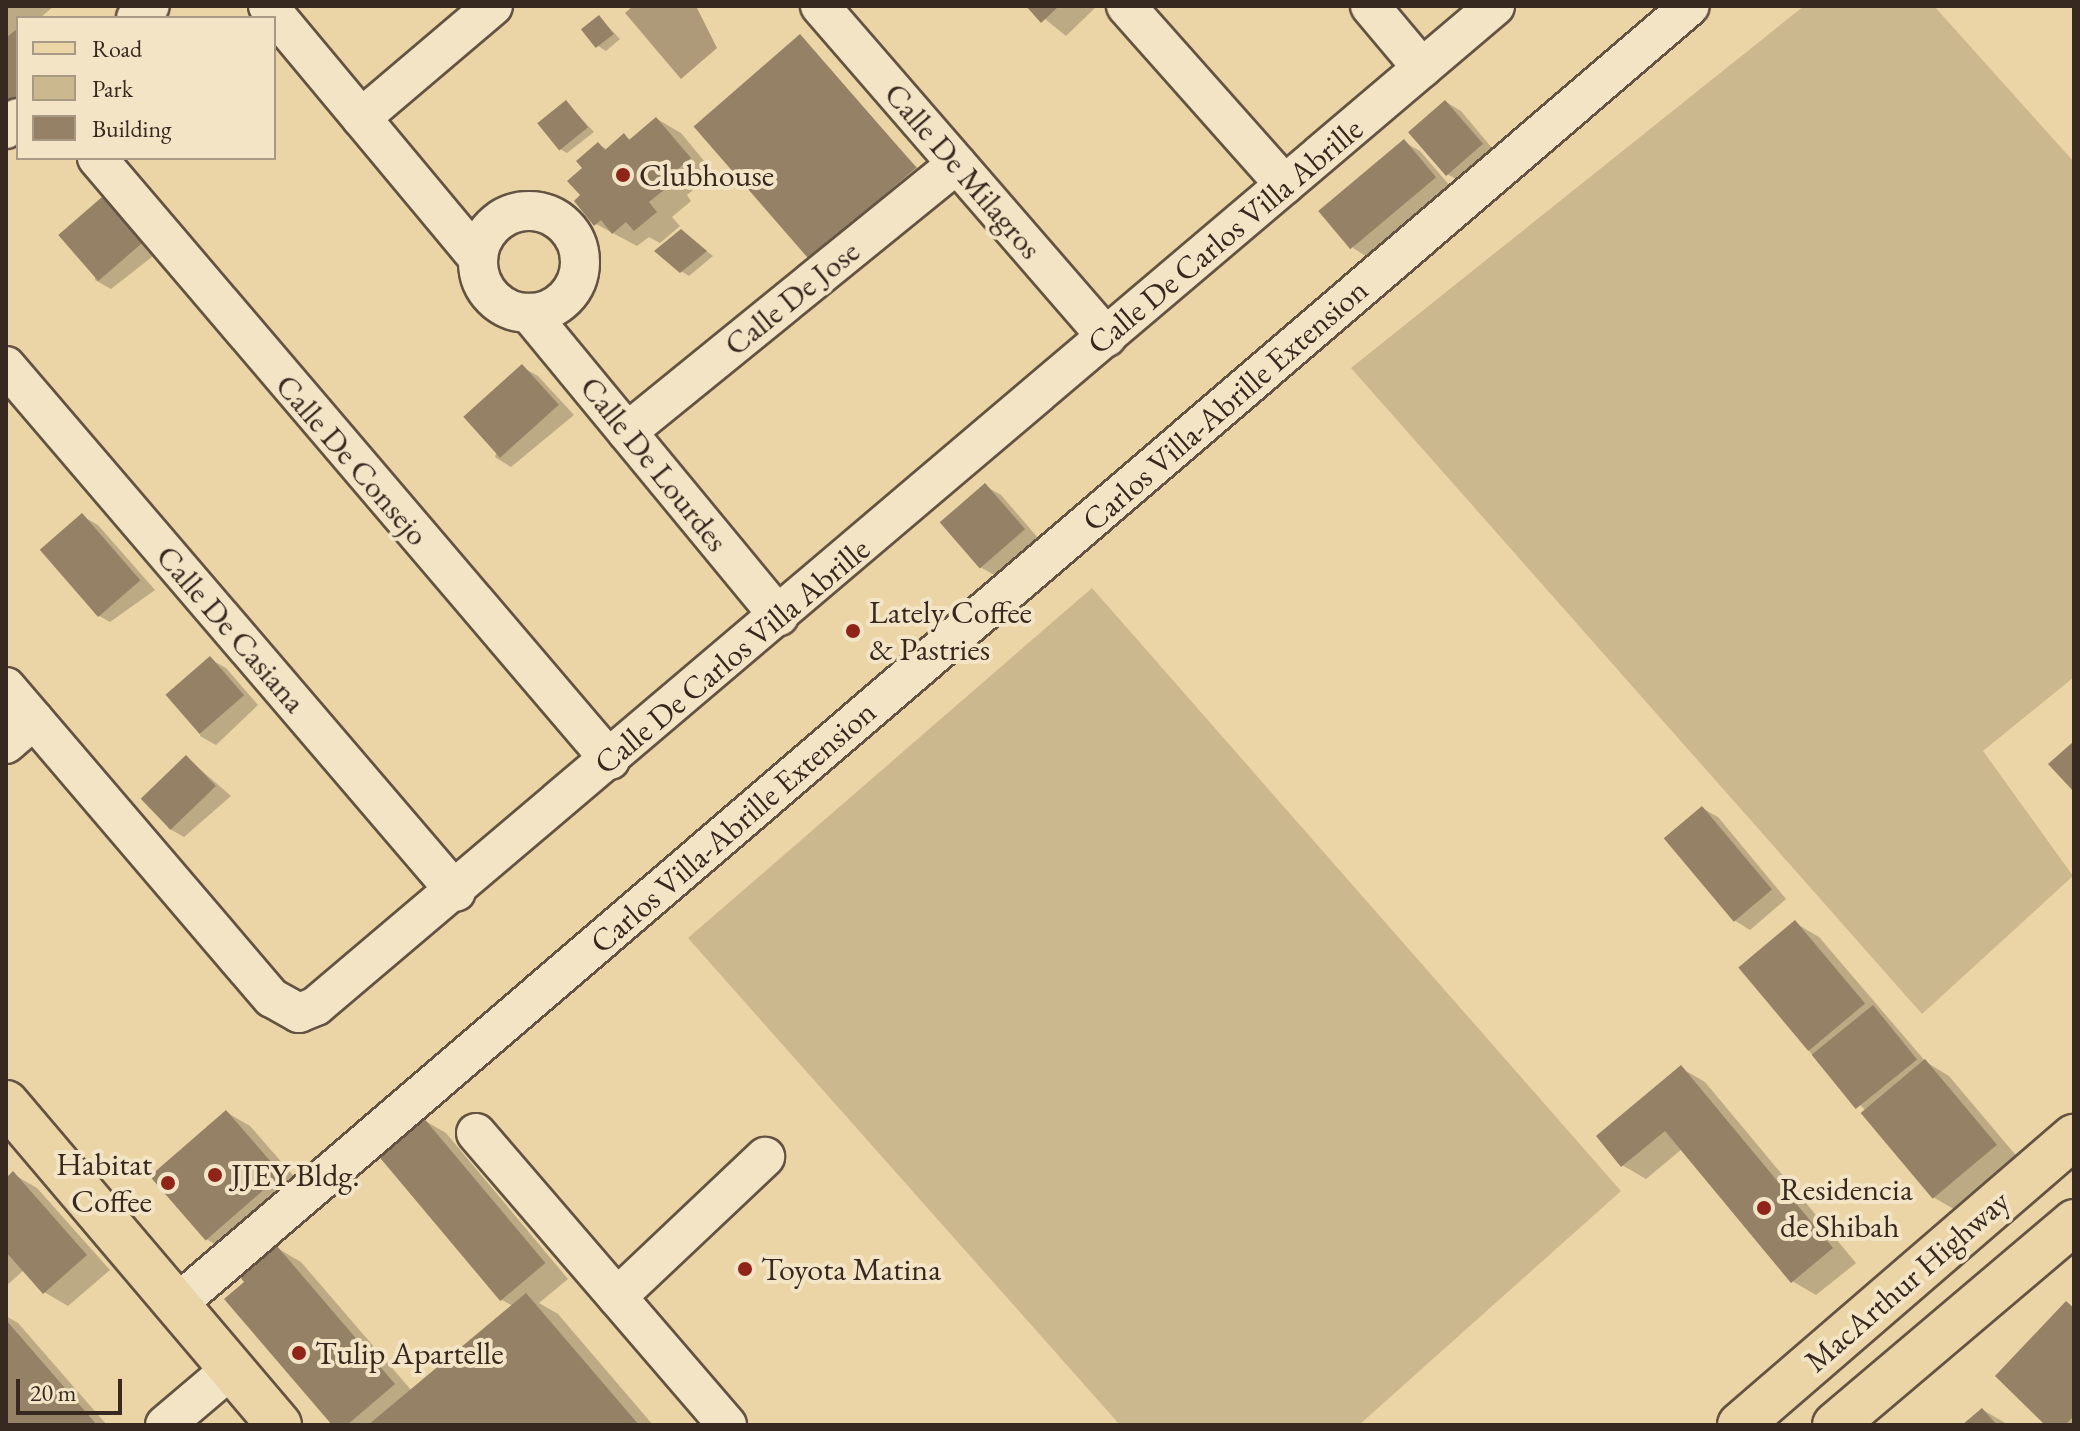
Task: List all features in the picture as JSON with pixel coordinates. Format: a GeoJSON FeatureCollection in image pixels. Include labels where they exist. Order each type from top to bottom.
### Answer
{"type":"FeatureCollection","features":[{"type":"Feature","properties":{"kind":"main road"},"geometry":{"type":"LineString","coordinates":[[6,1103],[279,1425]]}},
{"type":"Feature","properties":{"kind":"main road","name":"MacArthur Highway"},"geometry":{"type":"LineString","coordinates":[[1740,1425],[2074,1137]]}},
{"type":"Feature","properties":{"kind":"main road","name":"MacArthur Highway"},"geometry":{"type":"LineString","coordinates":[[1835,1425],[2074,1222]]}},
{"type":"Feature","properties":{"kind":"street"},"geometry":{"type":"LineString","coordinates":[[268,6],[478,258]]}},
{"type":"Feature","properties":{"kind":"street"},"geometry":{"type":"LineString","coordinates":[[361,118],[493,6]]}},
{"type":"Feature","properties":{"kind":"street","name":"Calle De Milagros"},"geometry":{"type":"LineString","coordinates":[[820,6],[1107,337]]}},
{"type":"Feature","properties":{"kind":"street"},"geometry":{"type":"LineString","coordinates":[[1126,6],[1285,185]]}},
{"type":"Feature","properties":{"kind":"street"},"geometry":{"type":"LineString","coordinates":[[1370,6],[1422,68]]}},
{"type":"Feature","properties":{"kind":"street","name":"Calle De Carlos Villa Abrille"},"geometry":{"type":"LineString","coordinates":[[6,687],[20,732],[272,998],[299,1013],[334,995],[1495,6]]}},
{"type":"Feature","properties":{"kind":"street","name":"Carlos Villa-Abrille Extension"},"geometry":{"type":"LineString","coordinates":[[177,1304],[1690,6]]}},
{"type":"Feature","properties":{"kind":"street","name":"Calle De Consejo"},"geometry":{"type":"LineString","coordinates":[[99,160],[610,760]]}},
{"type":"Feature","properties":{"kind":"street","name":"Calle De Jose"},"geometry":{"type":"LineString","coordinates":[[627,432],[957,164]]}},
{"type":"Feature","properties":{"kind":"street"},"geometry":{"type":"LineString","coordinates":[[516,212],[547,214],[561,222],[578,248],[577,278],[558,303],[529,313],[492,298],[479,272],[478,258],[489,229],[516,212]]}},
{"type":"Feature","properties":{"kind":"street","name":"Calle De Lourdes"},"geometry":{"type":"LineString","coordinates":[[529,313],[779,616]]}},
{"type":"Feature","properties":{"kind":"street","name":"Calle De Casiana"},"geometry":{"type":"LineString","coordinates":[[6,366],[456,892]]}},
{"type":"Feature","properties":{"kind":"street"},"geometry":{"type":"LineString","coordinates":[[476,1133],[727,1425]]}},
{"type":"Feature","properties":{"kind":"street"},"geometry":{"type":"LineString","coordinates":[[617,1297],[765,1157]]}},
{"type":"Feature","properties":{"kind":"street"},"geometry":{"type":"LineString","coordinates":[[165,1425],[231,1369]]}},
{"type":"Feature","properties":{"kind":"green space"},"geometry":{"type":"Polygon","coordinates":[[[1804,6],[1934,6],[2074,162],[2074,677],[1983,751],[2073,876],[1922,1014],[1351,368],[1804,6]]]}},
{"type":"Feature","properties":{"kind":"green space"},"geometry":{"type":"Polygon","coordinates":[[[1092,588],[1621,1191],[1359,1425],[1120,1425],[688,938],[1092,588]]]}},
{"type":"Feature","properties":{"kind":"shaded area"},"geometry":{"type":"Polygon","coordinates":[[[633,6],[696,6],[717,48],[681,79],[625,13],[633,6]]]}},
{"type":"Feature","properties":{"kind":"building"},"geometry":{"type":"Polygon","coordinates":[[[1026,6],[1059,6],[1041,23],[1026,6]]]}},
{"type":"Feature","properties":{"kind":"building"},"geometry":{"type":"Polygon","coordinates":[[[599,15],[614,34],[596,48],[581,29],[599,15]]]}},
{"type":"Feature","properties":{"kind":"building"},"geometry":{"type":"Polygon","coordinates":[[[16,30],[16,105],[6,114],[6,38],[16,30]]]}},
{"type":"Feature","properties":{"kind":"building"},"geometry":{"type":"Polygon","coordinates":[[[800,34],[916,168],[810,260],[694,127],[800,34]]]}},
{"type":"Feature","properties":{"kind":"building"},"geometry":{"type":"Polygon","coordinates":[[[566,100],[588,127],[559,150],[537,123],[566,100]]]}},
{"type":"Feature","properties":{"kind":"building"},"geometry":{"type":"Polygon","coordinates":[[[1445,100],[1483,144],[1446,176],[1408,132],[1445,100]]]}},
{"type":"Feature","properties":{"kind":"building","name":"Clubhouse"},"geometry":{"type":"Polygon","coordinates":[[[656,117],[691,158],[664,181],[669,186],[649,202],[657,212],[634,231],[626,222],[612,234],[601,220],[594,226],[574,201],[580,195],[567,181],[582,168],[576,161],[598,142],[605,150],[624,133],[629,140],[656,117]]]}},
{"type":"Feature","properties":{"kind":"building"},"geometry":{"type":"Polygon","coordinates":[[[1404,139],[1436,177],[1350,249],[1318,211],[1404,139]]]}},
{"type":"Feature","properties":{"kind":"building"},"geometry":{"type":"Polygon","coordinates":[[[102,197],[142,243],[98,281],[58,235],[102,197]]]}},
{"type":"Feature","properties":{"kind":"building"},"geometry":{"type":"Polygon","coordinates":[[[681,229],[707,251],[680,273],[654,251],[681,229]]]}},
{"type":"Feature","properties":{"kind":"building"},"geometry":{"type":"Polygon","coordinates":[[[522,364],[559,405],[500,458],[463,417],[522,364]]]}},
{"type":"Feature","properties":{"kind":"building"},"geometry":{"type":"Polygon","coordinates":[[[985,483],[1025,529],[980,568],[940,522],[985,483]]]}},
{"type":"Feature","properties":{"kind":"building"},"geometry":{"type":"Polygon","coordinates":[[[82,513],[140,580],[98,617],[40,550],[82,513]]]}},
{"type":"Feature","properties":{"kind":"building"},"geometry":{"type":"Polygon","coordinates":[[[210,656],[244,695],[200,734],[165,695],[210,656]]]}},
{"type":"Feature","properties":{"kind":"building"},"geometry":{"type":"Polygon","coordinates":[[[2074,741],[2074,792],[2048,764],[2074,741]]]}},
{"type":"Feature","properties":{"kind":"building"},"geometry":{"type":"Polygon","coordinates":[[[186,755],[216,786],[171,830],[141,799],[186,755]]]}},
{"type":"Feature","properties":{"kind":"building"},"geometry":{"type":"Polygon","coordinates":[[[1702,806],[1772,889],[1734,922],[1664,838],[1702,806]]]}},
{"type":"Feature","properties":{"kind":"building"},"geometry":{"type":"Polygon","coordinates":[[[1795,920],[1865,1003],[1808,1051],[1738,968],[1795,920]]]}},
{"type":"Feature","properties":{"kind":"building"},"geometry":{"type":"Polygon","coordinates":[[[1873,1005],[1917,1059],[1856,1109],[1812,1055],[1873,1005]]]}},
{"type":"Feature","properties":{"kind":"building"},"geometry":{"type":"Polygon","coordinates":[[[1925,1059],[1997,1145],[1933,1199],[1861,1113],[1925,1059]]]}},
{"type":"Feature","properties":{"kind":"building","name":"Residencia de Shibah"},"geometry":{"type":"Polygon","coordinates":[[[1681,1065],[1833,1248],[1791,1283],[1665,1131],[1621,1167],[1596,1136],[1681,1065]]]}},
{"type":"Feature","properties":{"kind":"building","name":"JJEY Bldg."},"geometry":{"type":"Polygon","coordinates":[[[226,1110],[282,1174],[206,1240],[150,1176],[226,1110]]]}},
{"type":"Feature","properties":{"kind":"building"},"geometry":{"type":"Polygon","coordinates":[[[422,1116],[545,1263],[500,1301],[377,1154],[422,1116]]]}},
{"type":"Feature","properties":{"kind":"building"},"geometry":{"type":"Polygon","coordinates":[[[13,1171],[87,1255],[43,1294],[6,1252],[6,1178],[13,1171]]]}},
{"type":"Feature","properties":{"kind":"building"},"geometry":{"type":"Polygon","coordinates":[[[277,1246],[395,1384],[347,1425],[332,1425],[224,1299],[244,1282],[240,1277],[277,1246]]]}},
{"type":"Feature","properties":{"kind":"building"},"geometry":{"type":"Polygon","coordinates":[[[526,1293],[639,1425],[368,1425],[526,1293]]]}},
{"type":"Feature","properties":{"kind":"building"},"geometry":{"type":"Polygon","coordinates":[[[2066,1301],[2074,1308],[2074,1416],[2065,1425],[2045,1425],[1995,1376],[2066,1301]]]}},
{"type":"Feature","properties":{"kind":"building"},"geometry":{"type":"Polygon","coordinates":[[[6,1320],[97,1425],[6,1425],[6,1320]]]}},
{"type":"Feature","properties":{"kind":"building"},"geometry":{"type":"Polygon","coordinates":[[[1982,1408],[1997,1425],[1962,1425],[1982,1408]]]}},
{"type":"Feature","properties":{"kind":"place","name":"Clubhouse"},"geometry":{"type":"Point","coordinates":[623,175]}},
{"type":"Feature","properties":{"kind":"place","name":"Lately Coffee & Pastries"},"geometry":{"type":"Point","coordinates":[853,631]}},
{"type":"Feature","properties":{"kind":"place","name":"JJEY Bldg."},"geometry":{"type":"Point","coordinates":[215,1175]}},
{"type":"Feature","properties":{"kind":"place","name":"Habitat Coffee"},"geometry":{"type":"Point","coordinates":[168,1183]}},
{"type":"Feature","properties":{"kind":"place","name":"Residencia de Shibah"},"geometry":{"type":"Point","coordinates":[1764,1208]}},
{"type":"Feature","properties":{"kind":"place","name":"Toyota Matina"},"geometry":{"type":"Point","coordinates":[745,1269]}},
{"type":"Feature","properties":{"kind":"place","name":"Tulip Apartelle"},"geometry":{"type":"Point","coordinates":[299,1353]}}]}
